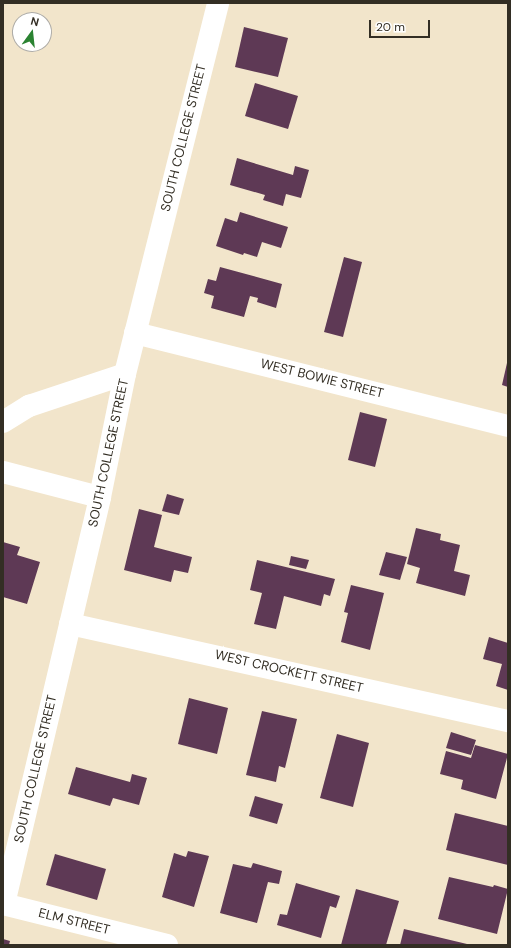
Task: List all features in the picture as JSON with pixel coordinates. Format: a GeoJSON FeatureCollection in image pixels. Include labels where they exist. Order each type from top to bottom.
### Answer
{"type":"FeatureCollection","features":[{"type":"Feature","properties":{"kind":"street","name":"SOUTH COLLEGE STREET"},"geometry":{"type":"LineString","coordinates":[[3,904],[100,497],[125,374],[218,3]]}},
{"type":"Feature","properties":{"kind":"street","name":"WEST BOWIE STREET"},"geometry":{"type":"LineString","coordinates":[[135,333],[508,426]]}},
{"type":"Feature","properties":{"kind":"street"},"geometry":{"type":"LineString","coordinates":[[3,422],[29,406],[125,374]]}},
{"type":"Feature","properties":{"kind":"street"},"geometry":{"type":"LineString","coordinates":[[3,472],[100,497]]}},
{"type":"Feature","properties":{"kind":"street","name":"WEST CROCKETT STREET"},"geometry":{"type":"LineString","coordinates":[[70,624],[508,721]]}},
{"type":"Feature","properties":{"kind":"street","name":"ELM STREET"},"geometry":{"type":"LineString","coordinates":[[3,904],[167,945]]}},
{"type":"Feature","properties":{"kind":"building"},"geometry":{"type":"Polygon","coordinates":[[[244,27],[288,38],[278,77],[235,67],[244,27]]]}},
{"type":"Feature","properties":{"kind":"building"},"geometry":{"type":"Polygon","coordinates":[[[255,83],[298,96],[288,129],[245,116],[255,83]]]}},
{"type":"Feature","properties":{"kind":"building"},"geometry":{"type":"Polygon","coordinates":[[[237,158],[293,175],[295,166],[309,170],[301,198],[286,194],[283,206],[263,200],[265,195],[230,185],[237,158]]]}},
{"type":"Feature","properties":{"kind":"building"},"geometry":{"type":"Polygon","coordinates":[[[240,212],[288,227],[281,248],[262,242],[257,257],[244,253],[243,255],[216,246],[225,218],[237,222],[240,212]]]}},
{"type":"Feature","properties":{"kind":"building"},"geometry":{"type":"Polygon","coordinates":[[[344,257],[362,262],[343,337],[324,332],[344,257]]]}},
{"type":"Feature","properties":{"kind":"building"},"geometry":{"type":"Polygon","coordinates":[[[220,267],[282,284],[276,308],[257,302],[258,298],[250,296],[244,317],[211,308],[214,296],[204,293],[208,279],[216,281],[220,267]]]}},
{"type":"Feature","properties":{"kind":"building"},"geometry":{"type":"Polygon","coordinates":[[[508,363],[508,387],[502,385],[508,363]]]}},
{"type":"Feature","properties":{"kind":"building"},"geometry":{"type":"Polygon","coordinates":[[[360,412],[387,419],[375,467],[348,460],[360,412]]]}},
{"type":"Feature","properties":{"kind":"building"},"geometry":{"type":"Polygon","coordinates":[[[167,494],[184,499],[179,515],[162,511],[167,494]]]}},
{"type":"Feature","properties":{"kind":"building"},"geometry":{"type":"Polygon","coordinates":[[[139,509],[162,515],[154,547],[192,557],[188,573],[174,570],[171,582],[124,570],[139,509]]]}},
{"type":"Feature","properties":{"kind":"building"},"geometry":{"type":"Polygon","coordinates":[[[416,528],[441,534],[440,540],[460,545],[454,571],[470,575],[465,596],[416,583],[420,568],[407,564],[416,528]]]}},
{"type":"Feature","properties":{"kind":"building"},"geometry":{"type":"Polygon","coordinates":[[[3,542],[20,547],[17,555],[40,562],[27,604],[3,597],[3,542]]]}},
{"type":"Feature","properties":{"kind":"building"},"geometry":{"type":"Polygon","coordinates":[[[386,552],[407,557],[400,580],[379,575],[386,552]]]}},
{"type":"Feature","properties":{"kind":"building"},"geometry":{"type":"Polygon","coordinates":[[[291,556],[309,560],[306,569],[289,565],[291,556]]]}},
{"type":"Feature","properties":{"kind":"building"},"geometry":{"type":"Polygon","coordinates":[[[257,560],[335,579],[330,596],[324,594],[321,606],[284,596],[276,629],[254,624],[262,593],[250,590],[257,560]]]}},
{"type":"Feature","properties":{"kind":"building"},"geometry":{"type":"Polygon","coordinates":[[[351,585],[384,593],[370,650],[341,642],[348,613],[344,612],[351,585]]]}},
{"type":"Feature","properties":{"kind":"building"},"geometry":{"type":"Polygon","coordinates":[[[489,637],[508,643],[508,690],[496,686],[502,664],[483,659],[489,637]]]}},
{"type":"Feature","properties":{"kind":"building"},"geometry":{"type":"Polygon","coordinates":[[[189,698],[228,708],[217,754],[178,744],[189,698]]]}},
{"type":"Feature","properties":{"kind":"building"},"geometry":{"type":"Polygon","coordinates":[[[262,711],[297,719],[285,768],[279,766],[276,782],[246,775],[262,711]]]}},
{"type":"Feature","properties":{"kind":"building"},"geometry":{"type":"Polygon","coordinates":[[[451,732],[476,740],[471,755],[446,748],[451,732]]]}},
{"type":"Feature","properties":{"kind":"building"},"geometry":{"type":"Polygon","coordinates":[[[337,734],[369,743],[353,807],[320,798],[337,734]]]}},
{"type":"Feature","properties":{"kind":"building"},"geometry":{"type":"Polygon","coordinates":[[[475,745],[508,754],[496,799],[461,789],[463,780],[440,774],[446,751],[471,758],[475,745]]]}},
{"type":"Feature","properties":{"kind":"building"},"geometry":{"type":"Polygon","coordinates":[[[76,767],[130,782],[132,774],[147,778],[139,805],[113,798],[110,806],[68,794],[76,767]]]}},
{"type":"Feature","properties":{"kind":"building"},"geometry":{"type":"Polygon","coordinates":[[[255,796],[283,804],[277,824],[249,816],[255,796]]]}},
{"type":"Feature","properties":{"kind":"building"},"geometry":{"type":"Polygon","coordinates":[[[455,813],[508,826],[508,865],[446,850],[455,813]]]}},
{"type":"Feature","properties":{"kind":"building"},"geometry":{"type":"Polygon","coordinates":[[[188,851],[209,856],[194,907],[162,897],[174,853],[186,857],[188,851]]]}},
{"type":"Feature","properties":{"kind":"building"},"geometry":{"type":"Polygon","coordinates":[[[55,854],[106,869],[97,900],[46,885],[55,854]]]}},
{"type":"Feature","properties":{"kind":"building"},"geometry":{"type":"Polygon","coordinates":[[[253,863],[282,871],[279,884],[268,882],[257,923],[220,913],[233,864],[251,868],[253,863]]]}},
{"type":"Feature","properties":{"kind":"building"},"geometry":{"type":"Polygon","coordinates":[[[449,877],[508,889],[497,934],[438,919],[449,877]]]}},
{"type":"Feature","properties":{"kind":"building"},"geometry":{"type":"Polygon","coordinates":[[[296,883],[340,896],[336,908],[330,906],[321,938],[277,925],[280,914],[287,915],[296,883]]]}},
{"type":"Feature","properties":{"kind":"building"},"geometry":{"type":"Polygon","coordinates":[[[356,889],[399,901],[386,945],[341,945],[356,889]]]}},
{"type":"Feature","properties":{"kind":"building"},"geometry":{"type":"Polygon","coordinates":[[[404,929],[467,944],[467,945],[400,945],[404,929]]]}},
{"type":"Feature","properties":{"kind":"building"},"geometry":{"type":"Polygon","coordinates":[[[3,939],[10,941],[9,945],[3,945],[3,939]]]}}]}
